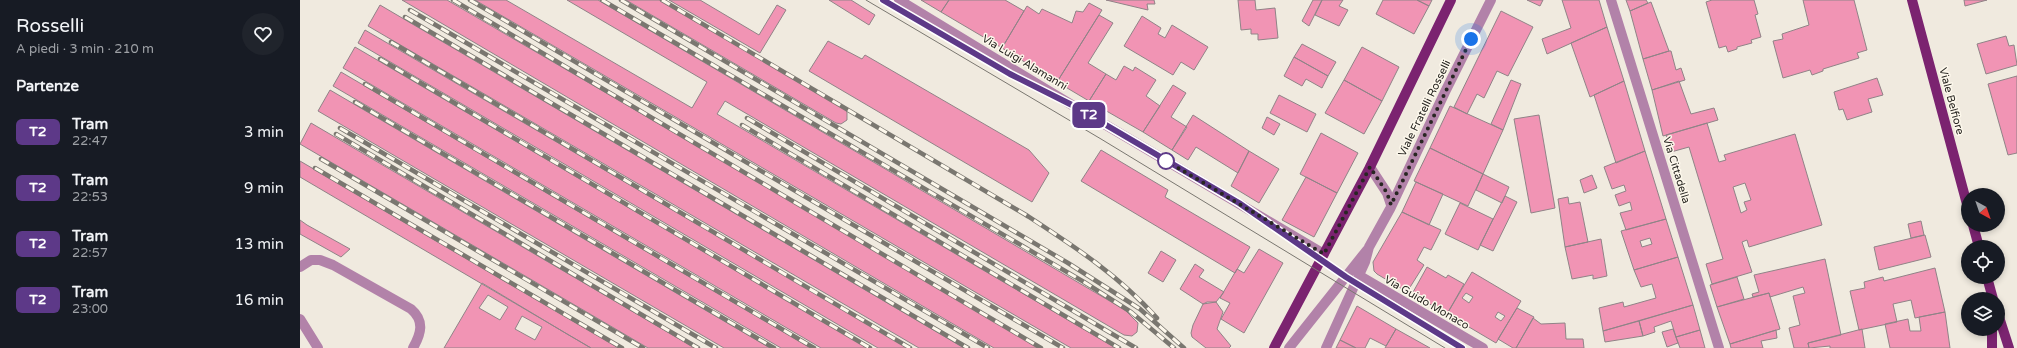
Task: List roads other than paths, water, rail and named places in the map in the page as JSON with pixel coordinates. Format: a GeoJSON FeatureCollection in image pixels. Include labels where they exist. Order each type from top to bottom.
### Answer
{"type":"FeatureCollection","features":[{"type":"Feature","properties":{"kind":"main road"},"geometry":{"type":"LineString","coordinates":[[1274,348],[1370,167],[1451,0]]}},
{"type":"Feature","properties":{"kind":"main road","name":"Viale Belfiore"},"geometry":{"type":"LineString","coordinates":[[1912,0],[1963,188]]}},
{"type":"Feature","properties":{"kind":"main road"},"geometry":{"type":"LineString","coordinates":[[1992,336],[1992,348]]}},
{"type":"Feature","properties":{"kind":"main road"},"geometry":{"type":"LineString","coordinates":[[2005,336],[2009,348]]}},
{"type":"Feature","properties":{"kind":"street","name":"Via Luigi Alamanni"},"geometry":{"type":"LineString","coordinates":[[899,0],[1078,109],[1324,254]]}},
{"type":"Feature","properties":{"kind":"street","name":"Viale Fratelli Rosselli"},"geometry":{"type":"LineString","coordinates":[[1326,348],[1360,276],[1370,247],[1491,0]]}},
{"type":"Feature","properties":{"kind":"street","name":"Via Cittadella"},"geometry":{"type":"LineString","coordinates":[[1611,0],[1719,348]]}},
{"type":"Feature","properties":{"kind":"street"},"geometry":{"type":"LineString","coordinates":[[1370,167],[1387,193],[1391,205]]}},
{"type":"Feature","properties":{"kind":"street","name":"Viale Fratelli Rosselli"},"geometry":{"type":"LineString","coordinates":[[1289,348],[1370,247]]}},
{"type":"Feature","properties":{"kind":"street"},"geometry":{"type":"LineString","coordinates":[[300,267],[311,260],[327,262],[411,309],[416,313],[420,321],[421,328],[413,348]]}},
{"type":"Feature","properties":{"kind":"street","name":"Via Guido Monaco"},"geometry":{"type":"LineString","coordinates":[[1360,276],[1483,348]]}},
{"type":"Feature","properties":{"kind":"street"},"geometry":{"type":"LineString","coordinates":[[300,319],[318,348]]}},
{"type":"Feature","properties":{"kind":"tram line"},"geometry":{"type":"LineString","coordinates":[[866,0],[1101,139],[1445,348]]}},
{"type":"Feature","properties":{"kind":"tram line"},"geometry":{"type":"LineString","coordinates":[[883,0],[1010,74],[1072,105],[1239,203],[1346,277],[1462,348]]}},
{"type":"Feature","properties":{"kind":"tram line","name":"T2"},"geometry":{"type":"LineString","coordinates":[[883,0],[1010,74],[1072,105],[1239,203],[1346,277],[1462,348]]}},
{"type":"Feature","properties":{"kind":"railway"},"geometry":{"type":"LineString","coordinates":[[453,0],[1041,348]]}},
{"type":"Feature","properties":{"kind":"railway"},"geometry":{"type":"LineString","coordinates":[[470,0],[1063,348]]}},
{"type":"Feature","properties":{"kind":"railway"},"geometry":{"type":"LineString","coordinates":[[602,0],[1084,282],[1131,312],[1174,348]]}},
{"type":"Feature","properties":{"kind":"railway"},"geometry":{"type":"LineString","coordinates":[[621,0],[1068,263],[1140,309],[1184,348]]}},
{"type":"Feature","properties":{"kind":"railway"},"geometry":{"type":"LineString","coordinates":[[662,0],[1026,215],[1095,262],[1127,288],[1157,318]]}},
{"type":"Feature","properties":{"kind":"railway"},"geometry":{"type":"LineString","coordinates":[[410,10],[988,348]]}},
{"type":"Feature","properties":{"kind":"railway"},"geometry":{"type":"LineString","coordinates":[[405,17],[968,348]]}},
{"type":"Feature","properties":{"kind":"railway"},"geometry":{"type":"LineString","coordinates":[[391,42],[910,348]]}},
{"type":"Feature","properties":{"kind":"railway"},"geometry":{"type":"LineString","coordinates":[[380,59],[870,348]]}},
{"type":"Feature","properties":{"kind":"railway"},"geometry":{"type":"LineString","coordinates":[[365,84],[814,348]]}},
{"type":"Feature","properties":{"kind":"railway"},"geometry":{"type":"LineString","coordinates":[[355,102],[774,348]]}},
{"type":"Feature","properties":{"kind":"railway"},"geometry":{"type":"LineString","coordinates":[[747,118],[1136,348]]}},
{"type":"Feature","properties":{"kind":"railway"},"geometry":{"type":"LineString","coordinates":[[742,125],[1119,348]]}},
{"type":"Feature","properties":{"kind":"railway"},"geometry":{"type":"LineString","coordinates":[[340,128],[716,348]]}},
{"type":"Feature","properties":{"kind":"railway"},"geometry":{"type":"LineString","coordinates":[[336,134],[698,348]]}},
{"type":"Feature","properties":{"kind":"railway"},"geometry":{"type":"LineString","coordinates":[[321,159],[643,348]]}},
{"type":"Feature","properties":{"kind":"railway"},"geometry":{"type":"LineString","coordinates":[[315,168],[622,348]]}}]}
